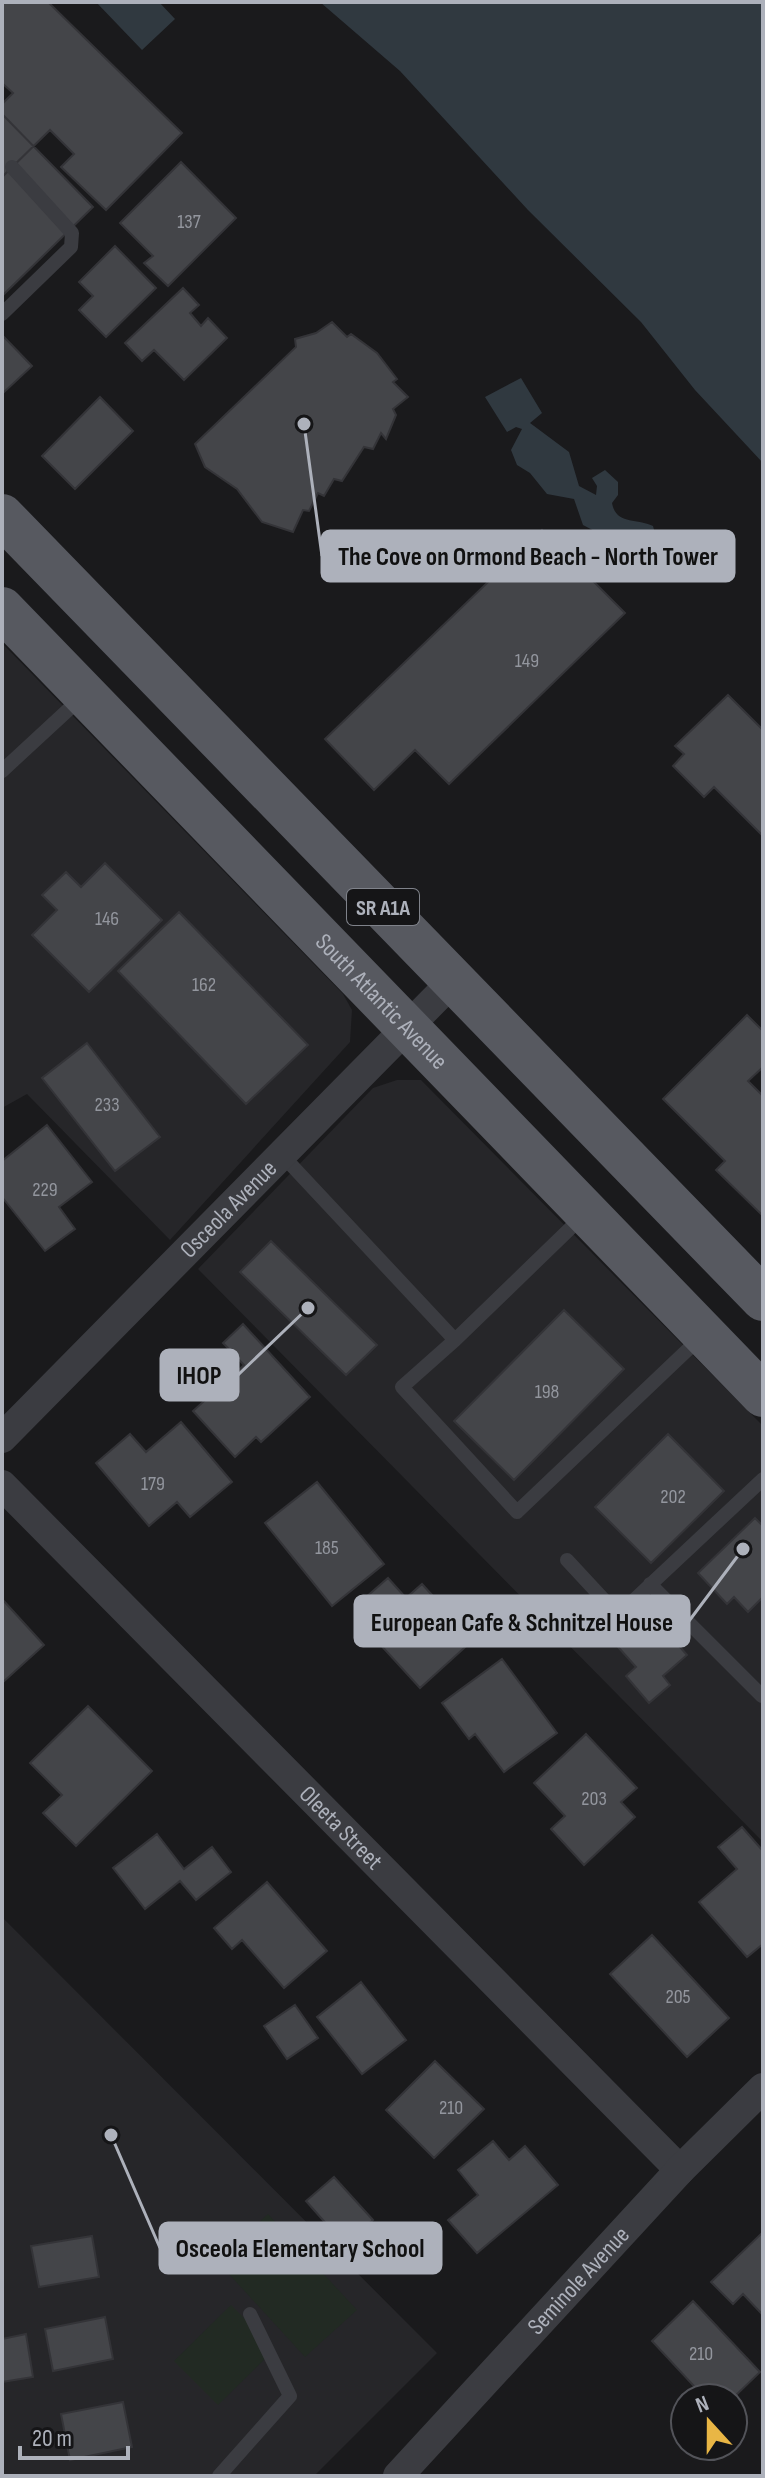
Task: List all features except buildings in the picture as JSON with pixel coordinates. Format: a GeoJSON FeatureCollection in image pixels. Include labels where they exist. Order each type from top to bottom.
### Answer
{"type":"FeatureCollection","features":[{"type":"Feature","properties":{"kind":"main road","name":"SR A1A"},"geometry":{"type":"LineString","coordinates":[[2,516],[763,1299]]}},
{"type":"Feature","properties":{"kind":"main road","name":"South Atlantic Avenue"},"geometry":{"type":"LineString","coordinates":[[2,609],[761,1390]]}},
{"type":"Feature","properties":{"kind":"street","name":"Osceola Avenue"},"geometry":{"type":"LineString","coordinates":[[2,1438],[453,981]]}},
{"type":"Feature","properties":{"kind":"street","name":"Oleeta Street"},"geometry":{"type":"LineString","coordinates":[[2,1485],[680,2170]]}},
{"type":"Feature","properties":{"kind":"street","name":"Seminole Avenue"},"geometry":{"type":"LineString","coordinates":[[398,2476],[680,2170],[763,2088]]}},
{"type":"Feature","properties":{"kind":"lane"},"geometry":{"type":"LineString","coordinates":[[2,314],[71,247],[72,233],[12,167]]}},
{"type":"Feature","properties":{"kind":"lane"},"geometry":{"type":"LineString","coordinates":[[2,771],[85,694]]}},
{"type":"Feature","properties":{"kind":"lane"},"geometry":{"type":"LineString","coordinates":[[282,1155],[455,1340]]}},
{"type":"Feature","properties":{"kind":"lane"},"geometry":{"type":"LineString","coordinates":[[588,1211],[402,1387],[517,1512],[706,1332]]}},
{"type":"Feature","properties":{"kind":"lane"},"geometry":{"type":"LineString","coordinates":[[567,1560],[618,1615],[763,1479]]}},
{"type":"Feature","properties":{"kind":"lane"},"geometry":{"type":"LineString","coordinates":[[650,1584],[762,1696]]}},
{"type":"Feature","properties":{"kind":"lane"},"geometry":{"type":"LineString","coordinates":[[219,2476],[290,2396],[250,2314]]}},
{"type":"Feature","properties":{"kind":"shaded area"},"geometry":{"type":"Polygon","coordinates":[[[96,2],[159,2],[175,19],[142,50],[96,2]]]}},
{"type":"Feature","properties":{"kind":"shaded area"},"geometry":{"type":"Polygon","coordinates":[[[320,2],[763,2],[763,463],[695,390],[641,322],[528,210],[400,71],[320,2]]]}},
{"type":"Feature","properties":{"kind":"shaded area"},"geometry":{"type":"Polygon","coordinates":[[[521,378],[542,413],[530,423],[569,452],[579,486],[596,495],[597,486],[592,478],[605,470],[618,482],[618,495],[612,503],[618,515],[653,526],[657,541],[617,569],[606,559],[604,536],[583,525],[574,499],[547,494],[530,473],[517,465],[511,450],[522,429],[516,427],[507,432],[485,397],[521,378]]]}},
{"type":"Feature","properties":{"kind":"shaded area"},"geometry":{"type":"Polygon","coordinates":[[[2,643],[343,994],[352,1010],[350,1042],[170,1240],[27,1094],[2,1108],[2,643]]]}},
{"type":"Feature","properties":{"kind":"shaded area"},"geometry":{"type":"Polygon","coordinates":[[[397,1080],[421,1080],[763,1426],[763,1842],[198,1269],[373,1088],[397,1080]]]}},
{"type":"Feature","properties":{"kind":"shaded area"},"geometry":{"type":"Polygon","coordinates":[[[2,1917],[437,2353],[314,2476],[2,2476],[2,1917]]]}},
{"type":"Feature","properties":{"kind":"shaded area"},"geometry":{"type":"Polygon","coordinates":[[[268,2214],[357,2310],[305,2357],[217,2261],[268,2214]]]}},
{"type":"Feature","properties":{"kind":"shaded area"},"geometry":{"type":"Polygon","coordinates":[[[231,2305],[275,2349],[218,2405],[174,2361],[231,2305]]]}},
{"type":"Feature","properties":{"kind":"place","name":"The Cove on Ormond Beach - North Tower"},"geometry":{"type":"Point","coordinates":[304,424]}},
{"type":"Feature","properties":{"kind":"place","name":"IHOP"},"geometry":{"type":"Point","coordinates":[308,1308]}},
{"type":"Feature","properties":{"kind":"place","name":"European Cafe & Schnitzel House"},"geometry":{"type":"Point","coordinates":[743,1549]}},
{"type":"Feature","properties":{"kind":"place","name":"Osceola Elementary School"},"geometry":{"type":"Point","coordinates":[111,2135]}}]}
